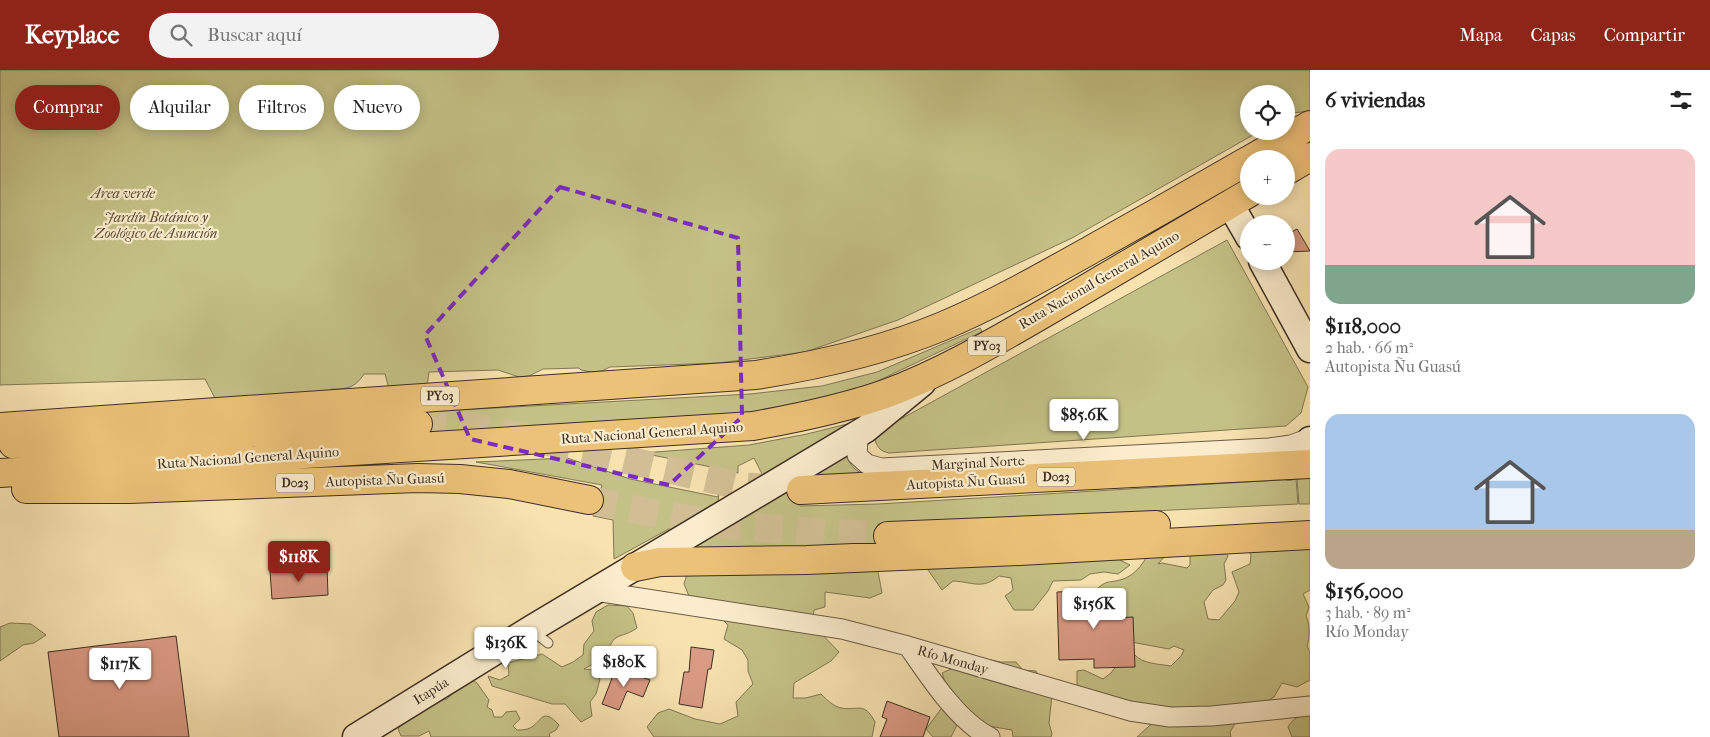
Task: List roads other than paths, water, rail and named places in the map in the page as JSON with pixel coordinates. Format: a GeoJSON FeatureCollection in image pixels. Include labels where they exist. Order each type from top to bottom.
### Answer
{"type":"FeatureCollection","features":[{"type":"Feature","properties":{"kind":"highway","name":"PY03"},"geometry":{"type":"LineString","coordinates":[[1267,150],[1310,125]]}},
{"type":"Feature","properties":{"kind":"highway"},"geometry":{"type":"LineString","coordinates":[[1295,166],[1310,157]]}},
{"type":"Feature","properties":{"kind":"highway","name":"PY03"},"geometry":{"type":"LineString","coordinates":[[0,427],[756,375],[804,367],[878,349],[910,338],[1007,297],[1240,166]]}},
{"type":"Feature","properties":{"kind":"highway","name":"Ruta Nacional General Aquino"},"geometry":{"type":"LineString","coordinates":[[0,473],[753,426],[799,418],[842,408],[885,394],[932,374],[1002,338],[1240,198]]}},
{"type":"Feature","properties":{"kind":"highway"},"geometry":{"type":"LineString","coordinates":[[0,444],[418,424]]}},
{"type":"Feature","properties":{"kind":"highway","name":"Autopista Ñu Guasú"},"geometry":{"type":"LineString","coordinates":[[801,490],[1300,465]]}},
{"type":"Feature","properties":{"kind":"highway","name":"Autopista Ñu Guasú"},"geometry":{"type":"LineString","coordinates":[[0,488],[129,489],[418,478],[460,479],[510,484],[589,500]]}},
{"type":"Feature","properties":{"kind":"highway"},"geometry":{"type":"LineString","coordinates":[[888,536],[1310,518]]}},
{"type":"Feature","properties":{"kind":"highway"},"geometry":{"type":"LineString","coordinates":[[635,567],[660,562],[807,560],[1020,551],[1310,535]]}},
{"type":"Feature","properties":{"kind":"street"},"geometry":{"type":"LineString","coordinates":[[1267,270],[1310,349]]}},
{"type":"Feature","properties":{"kind":"street","name":"Itapúa"},"geometry":{"type":"LineString","coordinates":[[356,737],[539,636],[595,590],[866,429],[932,374]]}},
{"type":"Feature","properties":{"kind":"street","name":"Marginal Norte"},"geometry":{"type":"LineString","coordinates":[[866,429],[858,440],[858,455],[867,464],[881,468],[1269,448],[1291,445],[1310,439]]}},
{"type":"Feature","properties":{"kind":"street"},"geometry":{"type":"LineString","coordinates":[[1300,465],[1298,461],[1304,454],[1310,439]]}},
{"type":"Feature","properties":{"kind":"street","name":"Río Monday"},"geometry":{"type":"LineString","coordinates":[[595,590],[842,629],[908,646],[1130,712],[1170,717],[1204,716],[1310,706]]}},
{"type":"Feature","properties":{"kind":"street"},"geometry":{"type":"LineString","coordinates":[[908,646],[937,688],[958,713],[990,737]]}},
{"type":"Feature","properties":{"kind":"tunnel"},"geometry":{"type":"LineString","coordinates":[[418,424],[480,428],[741,486],[782,489]]}},
{"type":"Feature","properties":{"kind":"tunnel"},"geometry":{"type":"LineString","coordinates":[[589,500],[731,526],[888,536]]}},
{"type":"Feature","properties":{"kind":"park label","name":"Area verde"},"geometry":{"type":"Point","coordinates":[123,193]}},
{"type":"Feature","properties":{"kind":"park label","name":"Jardín Botánico y Zoológico de Asunción"},"geometry":{"type":"Point","coordinates":[156,226]}}]}
